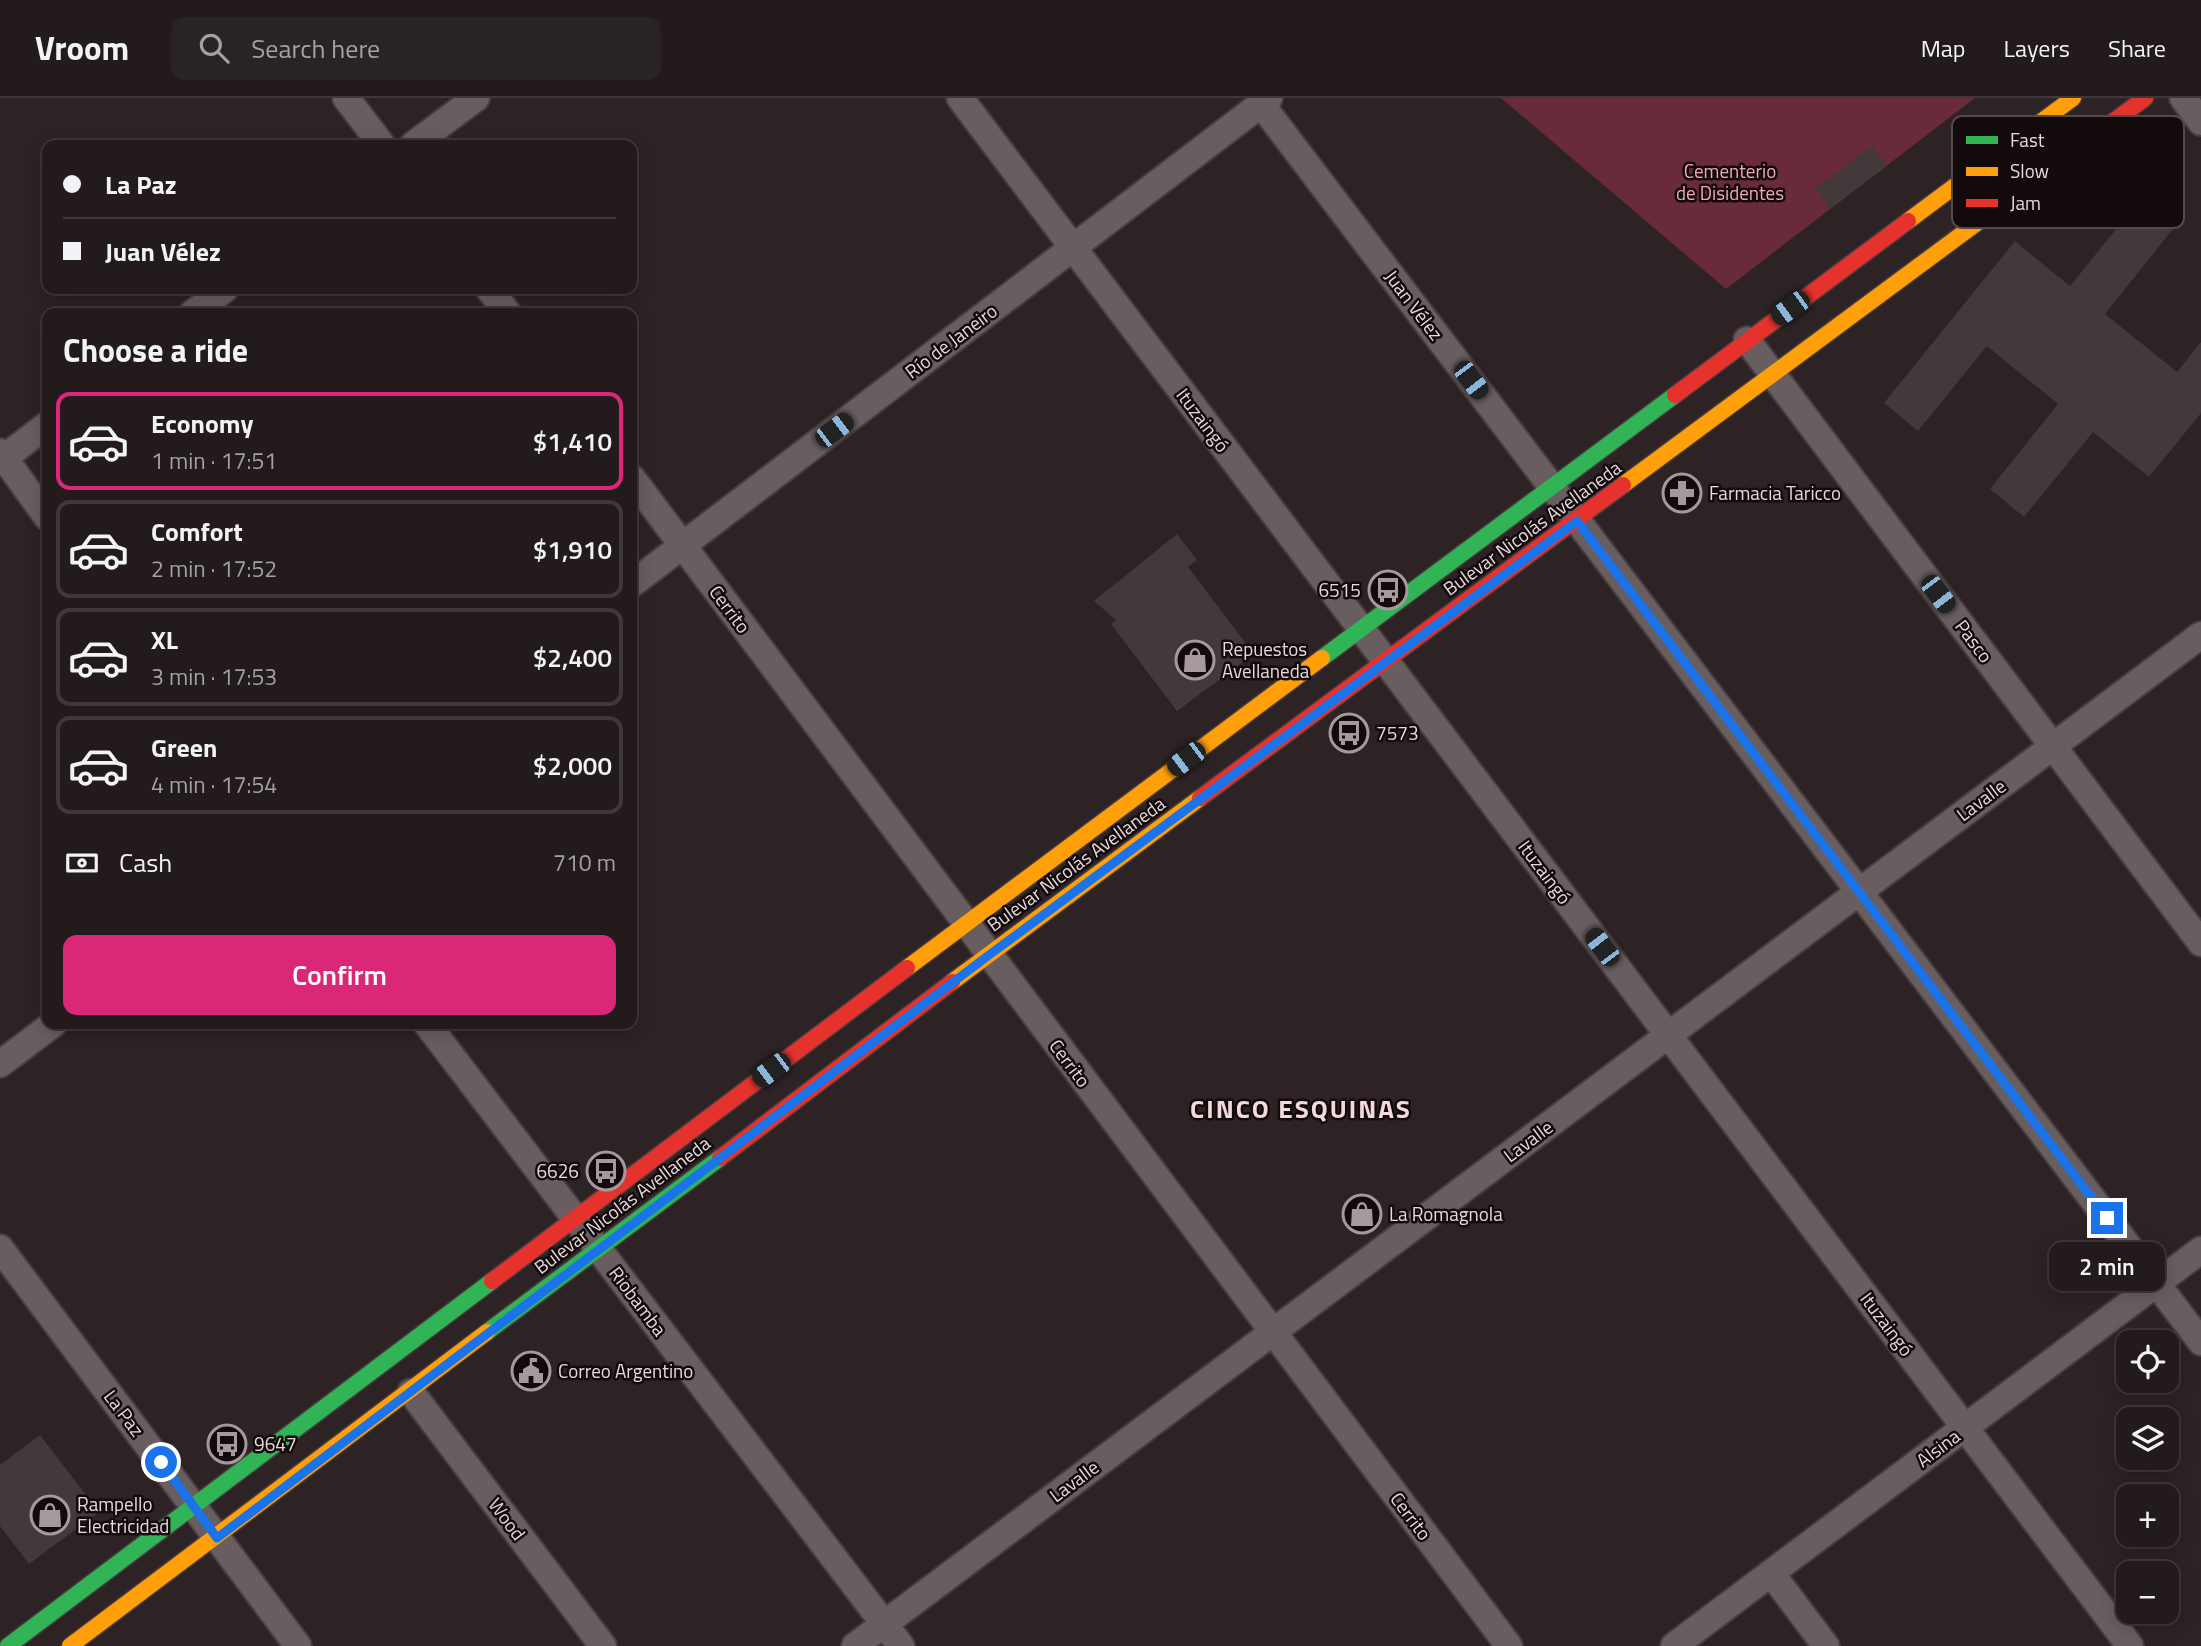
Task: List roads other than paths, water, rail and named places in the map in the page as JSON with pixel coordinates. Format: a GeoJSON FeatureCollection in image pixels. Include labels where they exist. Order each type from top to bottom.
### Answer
{"type":"FeatureCollection","features":[{"type":"Feature","properties":{"kind":"main road","name":"Bulevar Nicolás Avellaneda"},"geometry":{"type":"LineString","coordinates":[[2049,116],[2073,98]]}},
{"type":"Feature","properties":{"kind":"main road","name":"Bulevar Nicolás Avellaneda"},"geometry":{"type":"LineString","coordinates":[[2121,116],[2145,98]]}},
{"type":"Feature","properties":{"kind":"main road","name":"Bulevar Nicolás Avellaneda"},"geometry":{"type":"LineString","coordinates":[[8,1646],[965,924],[1952,188]]}},
{"type":"Feature","properties":{"kind":"main road","name":"Bulevar Nicolás Avellaneda"},"geometry":{"type":"LineString","coordinates":[[71,1646],[989,955],[1970,228]]}},
{"type":"Feature","properties":{"kind":"street"},"geometry":{"type":"LineString","coordinates":[[346,98],[378,140]]}},
{"type":"Feature","properties":{"kind":"street"},"geometry":{"type":"LineString","coordinates":[[420,140],[475,98]]}},
{"type":"Feature","properties":{"kind":"street","name":"Ituzaingó"},"geometry":{"type":"LineString","coordinates":[[960,98],[2130,1646]]}},
{"type":"Feature","properties":{"kind":"street"},"geometry":{"type":"LineString","coordinates":[[2183,98],[2201,122]]}},
{"type":"Feature","properties":{"kind":"street","name":"Río de Janeiro"},"geometry":{"type":"LineString","coordinates":[[637,580],[1265,101]]}},
{"type":"Feature","properties":{"kind":"street","name":"Juan Vélez"},"geometry":{"type":"LineString","coordinates":[[1265,101],[1577,521],[2201,1342]]}},
{"type":"Feature","properties":{"kind":"street"},"geometry":{"type":"LineString","coordinates":[[200,308],[218,294]]}},
{"type":"Feature","properties":{"kind":"street"},"geometry":{"type":"LineString","coordinates":[[493,294],[504,308]]}},
{"type":"Feature","properties":{"kind":"street","name":"Pasco"},"geometry":{"type":"LineString","coordinates":[[1747,340],[2201,943]]}},
{"type":"Feature","properties":{"kind":"street"},"geometry":{"type":"LineString","coordinates":[[42,428],[1,457],[42,510]]}},
{"type":"Feature","properties":{"kind":"street","name":"Cerrito"},"geometry":{"type":"LineString","coordinates":[[637,485],[1509,1646]]}},
{"type":"Feature","properties":{"kind":"street","name":"Lavalle"},"geometry":{"type":"LineString","coordinates":[[855,1646],[2201,635]]}},
{"type":"Feature","properties":{"kind":"street"},"geometry":{"type":"LineString","coordinates":[[0,1064],[46,1029]]}},
{"type":"Feature","properties":{"kind":"street","name":"Riobamba"},"geometry":{"type":"LineString","coordinates":[[431,1029],[901,1646]]}},
{"type":"Feature","properties":{"kind":"street","name":"La Paz"},"geometry":{"type":"LineString","coordinates":[[0,1248],[298,1646]]}},
{"type":"Feature","properties":{"kind":"street","name":"Alsina"},"geometry":{"type":"LineString","coordinates":[[1674,1646],[2201,1250]]}},
{"type":"Feature","properties":{"kind":"street","name":"Wood"},"geometry":{"type":"LineString","coordinates":[[411,1392],[603,1646]]}},
{"type":"Feature","properties":{"kind":"street"},"geometry":{"type":"LineString","coordinates":[[1771,1573],[1826,1646]]}},
{"type":"Feature","properties":{"kind":"place","name":"Farmacia Taricco"},"geometry":{"type":"Point","coordinates":[1682,493]}},
{"type":"Feature","properties":{"kind":"place","name":"6515"},"geometry":{"type":"Point","coordinates":[1388,590]}},
{"type":"Feature","properties":{"kind":"place","name":"Repuestos Avellaneda"},"geometry":{"type":"Point","coordinates":[1195,660]}},
{"type":"Feature","properties":{"kind":"place","name":"7573"},"geometry":{"type":"Point","coordinates":[1349,733]}},
{"type":"Feature","properties":{"kind":"place","name":"6626"},"geometry":{"type":"Point","coordinates":[606,1171]}},
{"type":"Feature","properties":{"kind":"place","name":"La Romagnola"},"geometry":{"type":"Point","coordinates":[1362,1214]}},
{"type":"Feature","properties":{"kind":"place","name":"Correo Argentino"},"geometry":{"type":"Point","coordinates":[531,1371]}},
{"type":"Feature","properties":{"kind":"place","name":"9647"},"geometry":{"type":"Point","coordinates":[227,1444]}},
{"type":"Feature","properties":{"kind":"place","name":"Rampello Electricidad"},"geometry":{"type":"Point","coordinates":[50,1515]}},
{"type":"Feature","properties":{"kind":"district","name":"CINCO ESQUINAS"},"geometry":{"type":"Point","coordinates":[1301,1109]}},
{"type":"Feature","properties":{"kind":"park label","name":"Cementerio de Disidentes"},"geometry":{"type":"Point","coordinates":[1730,182]}}]}
